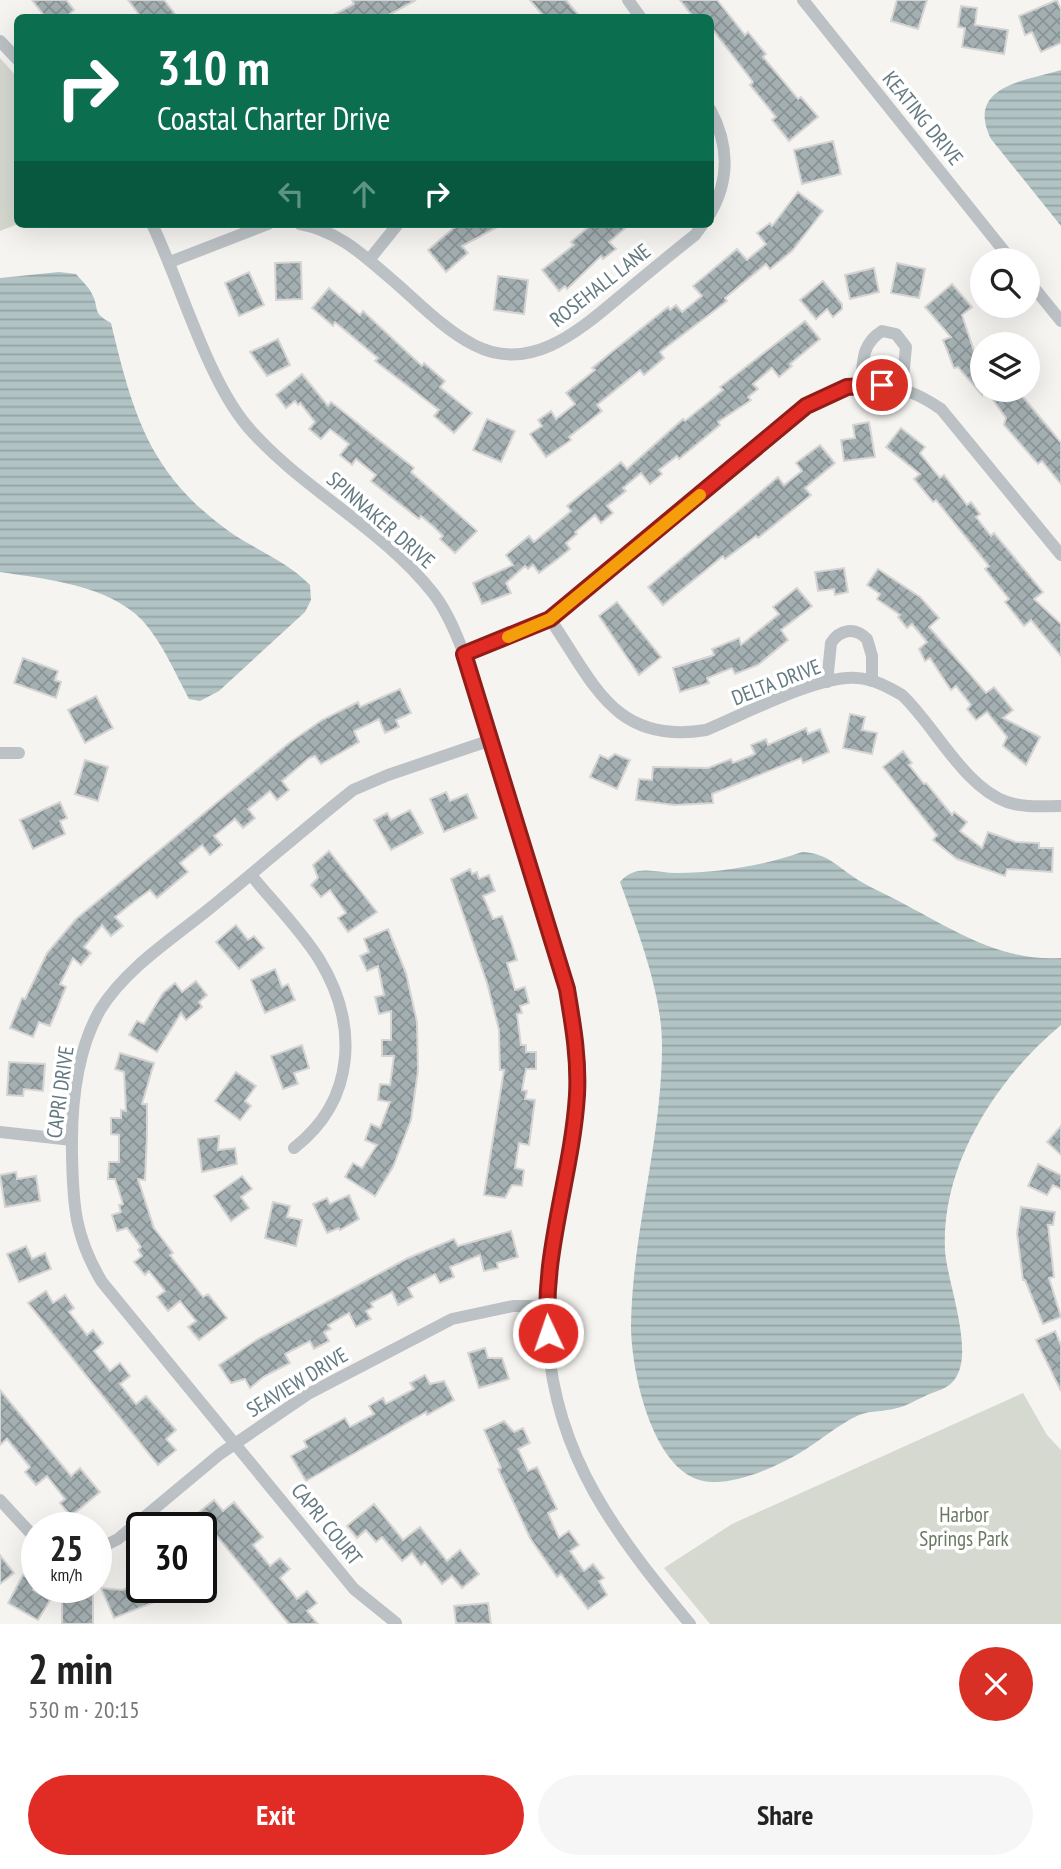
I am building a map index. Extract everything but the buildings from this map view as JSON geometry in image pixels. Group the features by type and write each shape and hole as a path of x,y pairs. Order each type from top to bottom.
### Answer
{"street":[{"name":"KEATING DRIVE","path":"803,0 1002,248"},
{"path":"0,41 14,56"},
{"path":"714,119 725,146 726,168 724,188 714,207"},
{"name":"SPINNAKER DRIVE","path":"154,228 211,363 246,425 275,454 410,566 435,595 452,623 464,654 567,989 576,1045 577,1098 546,1306 550,1360 558,1403 585,1478 609,1520 690,1624"},
{"path":"170,262 258,228"},
{"name":"ROSEHALL LANE","path":"312,228 337,236 457,334 494,353 515,354 539,351 584,326 700,228"},
{"path":"369,260 395,228"},
{"path":"1040,295 1061,321"},
{"path":"861,385 863,352 872,337 882,331 896,334 906,347 902,388"},
{"path":"464,654 550,619 806,406 826,395 861,385 902,388 931,402 957,425 1061,555"},
{"name":"DELTA DRIVE","path":"550,619 607,704 621,716 640,726 685,734 706,730 827,681 849,677 872,681 902,695 986,791 1006,802 1023,806 1061,806"},
{"path":"827,681 831,643 842,632 850,631 867,639 872,656 872,681"},
{"name":"CAPRI DRIVE","path":"236,1443 102,1282 79,1237 73,1210 72,1140 80,1060 101,1010 134,970 353,790 388,775 491,740"},
{"path":"0,753 19,753"},
{"path":"251,875 319,960 331,983 343,1022 345,1068 340,1091 329,1112 311,1135 294,1148"},
{"path":"0,1132 72,1140"},
{"name":"SEAVIEW DRIVE","path":"112,1542 236,1443 308,1394 443,1324 484,1311 546,1306"},
{"name":"CAPRI COURT","path":"236,1443 354,1588 396,1623"},
{"path":"0,1500 21,1523"}],"green space":[{"path":"0,58 14,74 14,226 0,231"},
{"name":"Harbor Springs Park","path":"1023,1393 1047,1435 1061,1450 1061,1624 710,1624 664,1568 732,1524"}],"shaded area":[{"path":"1061,70 1061,226 991,139 985,121 986,107 992,97 1003,89"},
{"path":"59,272 76,274 91,291 98,313 111,323 137,414 148,440 180,488 230,532 282,563 310,585 311,600 305,612 219,691 200,701 189,699 156,638 128,608 76,585 0,572 0,278"},
{"path":"802,852 825,858 864,883 980,943 1019,955 1061,958 1061,1025 1015,1070 995,1097 977,1125 952,1186 946,1218 945,1250 961,1335 960,1367 955,1379 946,1387 905,1406 859,1415 798,1454 768,1469 734,1480 712,1482 692,1477 674,1463 660,1444 649,1420 635,1369 631,1326 633,1291 657,1116 662,1046 653,984 620,882 638,871 708,872 756,865"}],"slow traffic":[{"path":"508,637 550,619 700,495"}],"route":[{"path":"548,1333 546,1285 577,1098 575,1035 567,989 464,654 550,619 806,406 847,387 882,385"}]}
